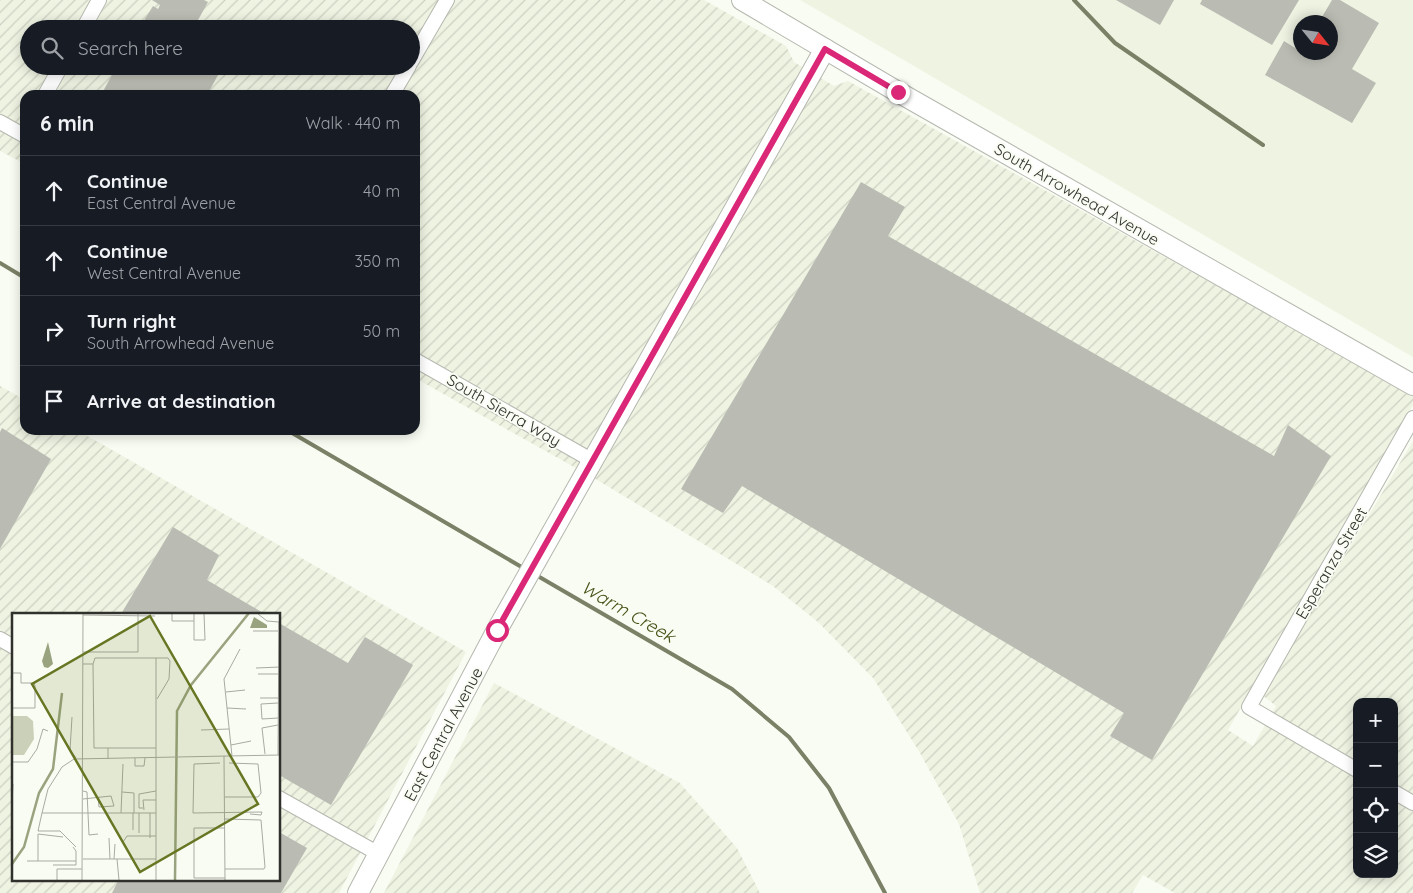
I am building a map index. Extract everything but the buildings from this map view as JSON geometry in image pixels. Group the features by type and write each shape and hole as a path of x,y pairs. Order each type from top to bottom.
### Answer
{"street":[{"path":"88,20 99,0"},
{"path":"420,46 447,0"},
{"name":"South Arrowhead Avenue","path":"742,0 906,97 1413,385"},
{"name":"East Central Avenue","path":"358,893 497,630 825,49"},
{"path":"48,90 57,75"},
{"path":"395,90 404,75"},
{"path":"0,122 20,131"},
{"name":"South Sierra Way","path":"420,363 593,461"},
{"name":"Esperanza Street","path":"1353,768 1248,708 1413,418"},
{"path":"0,639 12,646"},
{"path":"1398,794 1413,803"},
{"path":"280,799 379,854"}],"shaded area":[{"path":"0,0 704,0 786,46 794,62 834,86 848,81 1413,395 1413,405 1228,730 1253,746 1276,706 1262,695 1413,441 1413,893 1175,893 1143,875 1132,893 980,893 959,824 920,753 873,678 818,622 773,586 599,481 420,381 420,90 20,90 20,161 0,151"},
{"path":"800,0 1413,0 1413,357 866,38"},
{"path":"0,386 20,397 20,435 86,435 466,652 339,893 0,893"},
{"path":"494,683 680,783 737,848 760,893 384,893"}],"waterway":[{"path":"1074,0 1115,43 1263,145"},
{"name":"Warm Creek","path":"0,263 20,275"},
{"name":"Warm Creek","path":"296,435 525,569"},
{"name":"Warm Creek","path":"536,575 732,689 789,737 829,788 885,893"}],"route":[{"path":"497,630 825,49 898,92"}]}
